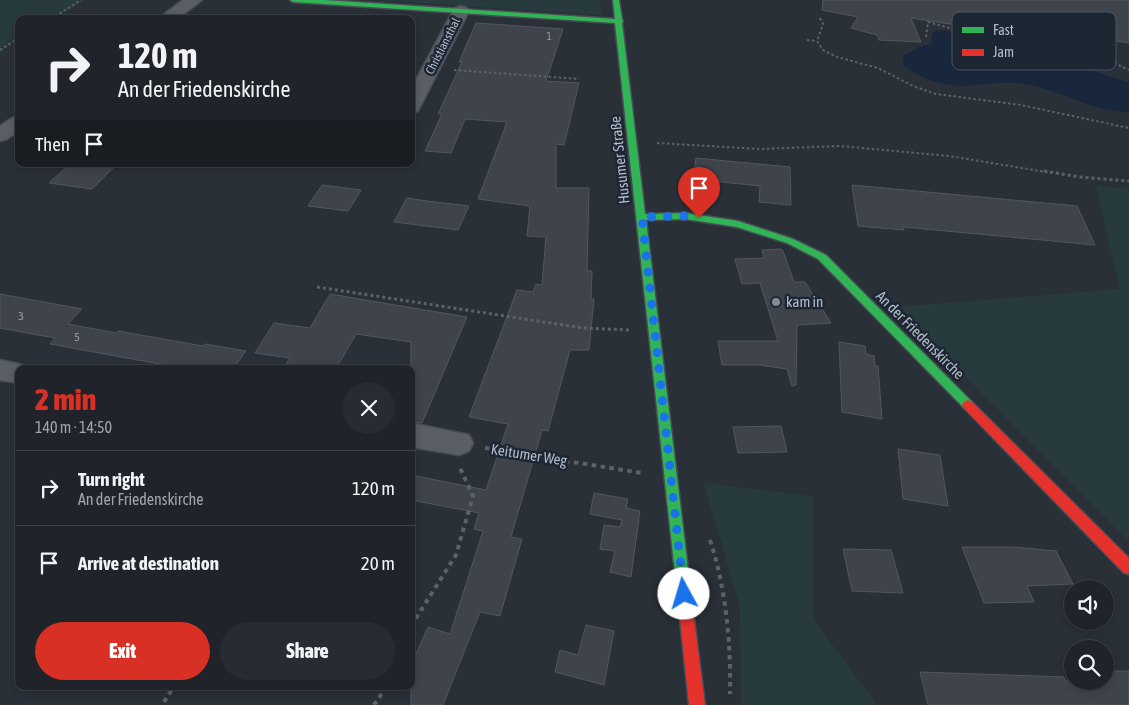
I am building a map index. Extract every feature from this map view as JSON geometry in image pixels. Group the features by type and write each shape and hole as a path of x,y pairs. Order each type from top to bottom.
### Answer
{"street":[{"path":"172,15 194,0"},
{"path":"293,0 620,21"},
{"name":"Husumer Straße","path":"616,0 620,21 697,705"},
{"name":"Christiansthal","path":"415,99 461,11"},
{"path":"0,135 15,125"},
{"name":"An der Friedenskirche","path":"642,217 684,216 713,220 763,232 801,245 822,257 1129,568"},
{"path":"415,436 459,444"}],"path":[{"path":"57,15 81,0"},
{"path":"817,41 823,24 820,18"},
{"path":"926,36 928,22 952,29"},
{"path":"807,40 817,41"},
{"path":"0,50 15,41"},
{"path":"817,41 823,50 837,57 878,68 913,86 936,94 1022,105 1129,128"},
{"path":"1116,64 1129,70"},
{"path":"431,68 579,79"},
{"path":"633,142 760,149 840,146 949,156 1079,177 1129,181"},
{"path":"318,287 583,328 632,330"},
{"path":"415,620 456,556 473,496 457,463 459,444"},
{"name":"Keitumer Weg","path":"459,444 647,473"},
{"path":"164,702 172,690"},
{"path":"374,705 384,690"}],"green space":[{"path":"0,0 85,0 61,15 15,15 15,43 0,52"},
{"path":"374,0 600,0 602,15"},
{"path":"1096,186 1129,189 1129,541 896,307 1120,289"},
{"path":"704,483 813,496 813,619 877,705 741,705 740,608"}],"water":[{"path":"943,30 952,33 952,70 1092,70 1129,83 1129,112 1103,109 1030,85 1004,83 961,86 939,83 923,77 904,66 903,56 917,48 932,43 931,35 935,31"}],"building":[{"path":"823,0 1129,0 1129,43 1116,41 1116,12 952,12 952,25 911,18 921,42 879,40 877,35 851,28 858,17 822,10"},
{"path":"476,23 563,29 546,81 579,83 564,145 556,144 556,188 589,188 587,271 592,271 591,299 594,299 589,350 570,350 548,431 542,430 511,537 522,539 500,616 480,612 443,705 411,705 411,690 415,690 415,656 428,627 450,634 483,531 474,529 479,513 415,501 415,476 486,490 508,424 469,417 517,290 533,292 536,284 542,285 546,237 527,236 530,206 478,199 507,122 465,119 451,153 425,151 442,114 438,114 462,62 459,62"},
{"path":"696,158 790,167 791,205 759,202 760,186 693,179"},
{"path":"67,167 114,167 92,189 49,183"},
{"path":"322,185 361,190 348,211 308,206"},
{"path":"852,185 1077,206 1095,245 903,227 904,230 858,226"},
{"path":"407,198 469,206 458,230 394,222"},
{"path":"781,249 794,282 805,282 831,323 797,325 796,385 792,386 787,369 759,365 722,365 718,341 778,341 760,283 742,284 735,259 764,258 762,250"},
{"path":"0,294 82,309 68,324 116,333 118,331 203,346 205,344 246,351 236,365 165,365 50,344 55,338 0,328"},
{"path":"330,294 467,317 422,423 415,422 415,365 411,365 411,342 356,334 338,365 286,365 290,358 255,353 274,323 310,328"},
{"path":"839,342 865,346 866,354 874,356 875,366 878,366 882,419 842,412"},
{"path":"781,426 787,452 738,453 733,427"},
{"path":"898,449 940,455 948,506 903,499"},
{"path":"594,493 628,499 626,508 640,511 631,577 610,572 615,551 600,549 604,525 620,527 622,520 590,514"},
{"path":"962,547 1013,547 1056,551 1071,580 1064,580 1064,584 1027,586 1034,602 984,603"},
{"path":"843,549 891,550 903,593 852,591"},
{"path":"586,625 614,631 604,685 555,672 560,650 578,655"},
{"path":"1114,671 1129,671 1129,705 928,705 920,672 1064,677 1064,690 1114,690"}],"traffic: fast":[{"path":"293,0 620,21"},
{"path":"616,0 687,619"},
{"path":"642,217 685,216 738,224 790,241 822,257 968,405"}],"traffic: jam":[{"path":"968,405 1129,568"},
{"path":"687,619 697,705"}],"place":[{"name":"kam in","path":"776,302"}],"route":[{"path":"684,594 642,217 684,216 699,218"}]}
